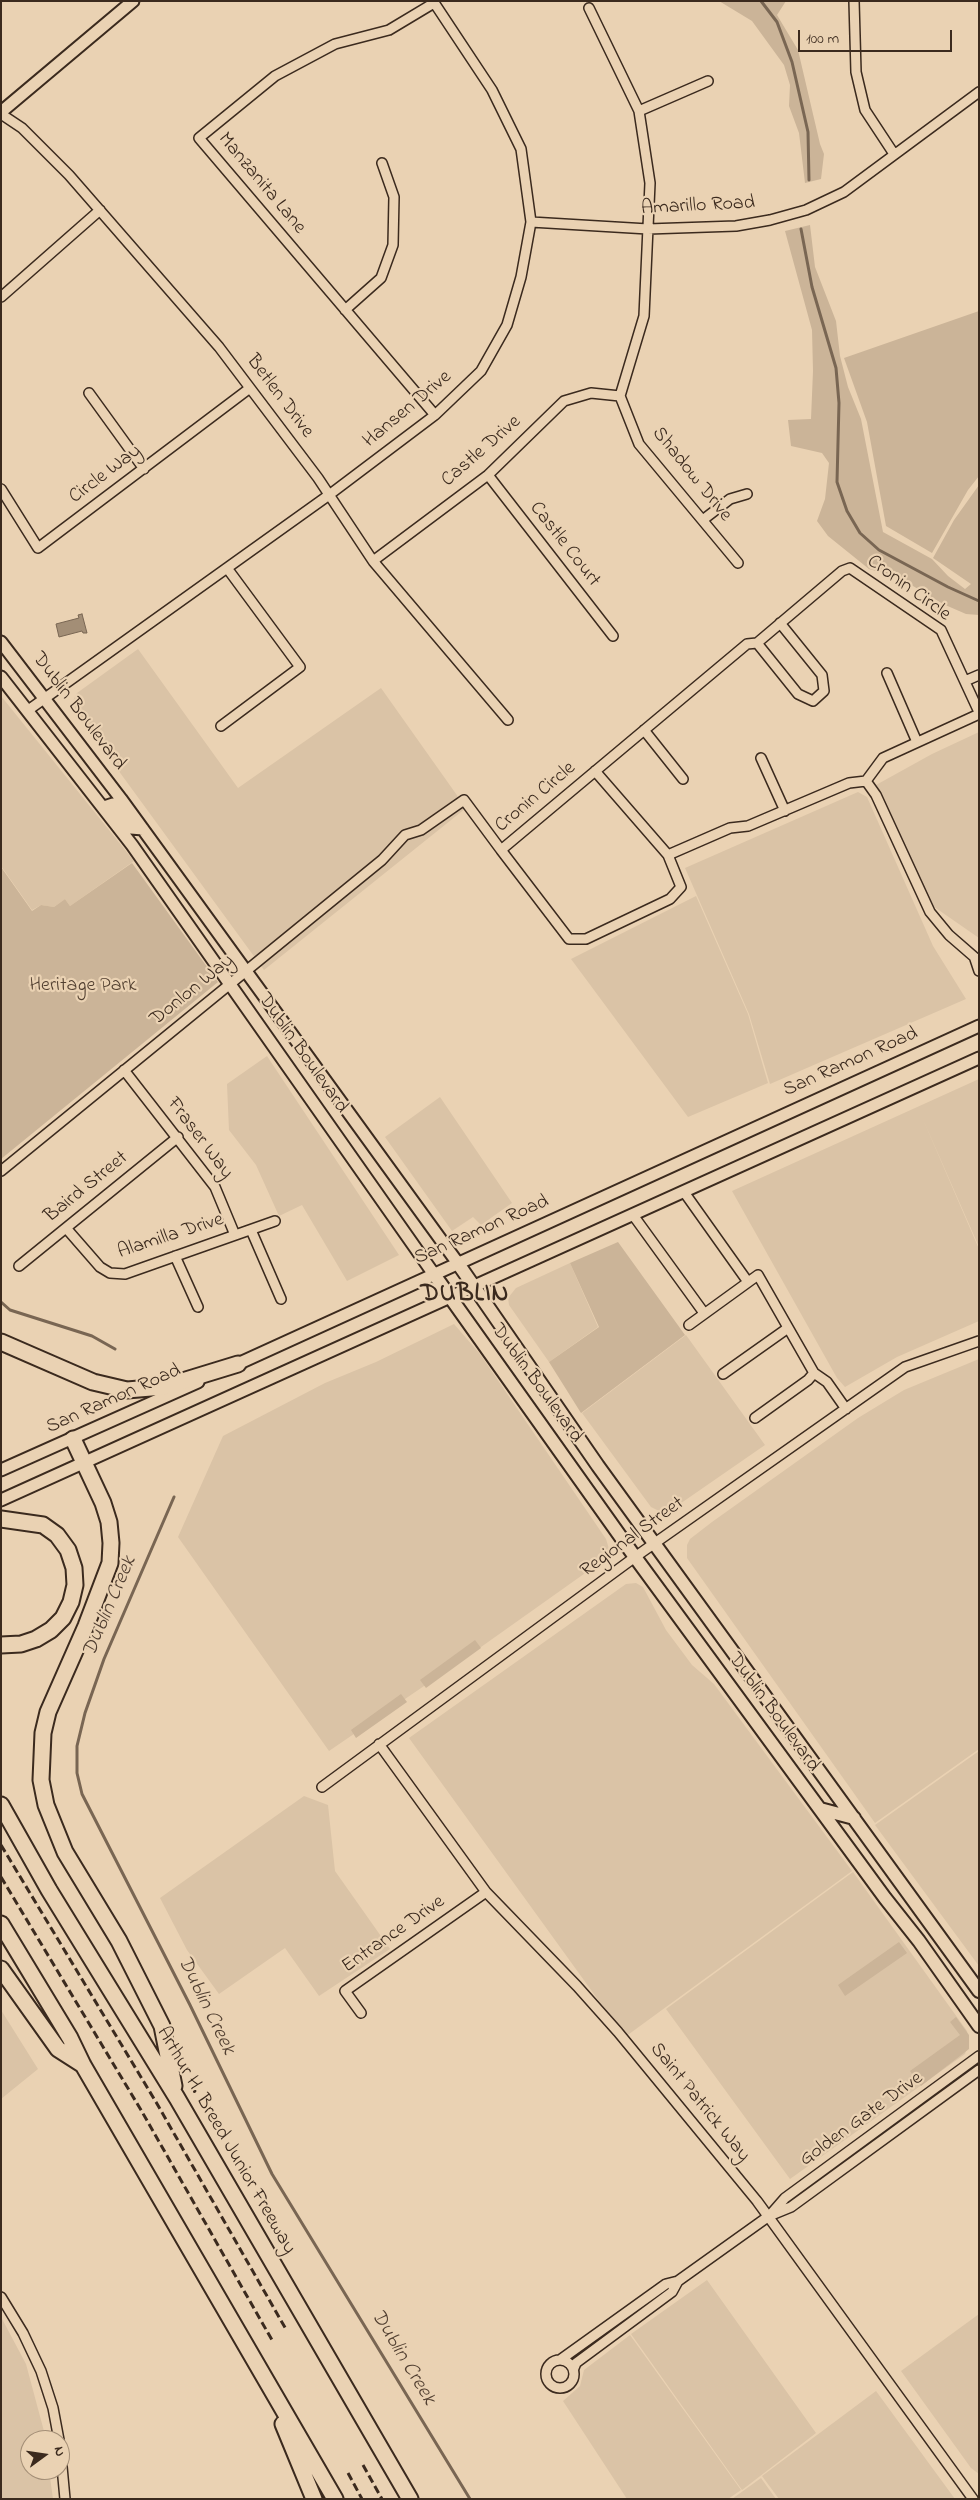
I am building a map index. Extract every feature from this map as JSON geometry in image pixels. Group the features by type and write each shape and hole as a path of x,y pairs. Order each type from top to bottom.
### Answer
{"highway":[{"path":"1,1342 93,1382 127,1390 163,1386 238,1364"},
{"path":"73,1439 109,1522 110,1563 86,1626 48,1712 42,1733 41,1780 46,1805 65,1852 119,1941 162,2026 177,2098"},
{"path":"1,1519 43,1525 57,1535 68,1550 74,1568 75,1585 71,1602 63,1618 51,1630 36,1639 21,1644 1,1645"},
{"name":"Arthur H. Breed Junior Freeway","path":"1,1805 49,1890 177,2098 410,2499"},
{"path":"1,1924 70,2038 83,2066 335,2499"},
{"path":"1,1969 58,2049 83,2066"},
{"path":"266,2378 314,2499"}],"main road":[{"path":"1,113 133,1"},
{"name":"Dublin Boulevard","path":"1,642 143,829 457,1262 655,1543 979,1991"},
{"name":"Dublin Boulevard","path":"1,677 104,807 635,1557 979,2026"},
{"name":"Dublin Boulevard","path":"104,807 112,804 131,828 143,829"},
{"name":"San Ramon Road","path":"1,1470 73,1439 457,1262 979,1026"},
{"path":"1,1500 979,1058"},
{"path":"820,1809 854,1818"},
{"name":"Dublin Boulevard","path":"840,1835 850,1829 871,1841"}],"street":[{"path":"854,1 856,72 865,110 894,154"},
{"name":"Hansen Drive","path":"27,711 329,495 435,415 481,371 507,325 521,276 531,222 521,149 492,90 433,2"},
{"name":"Manzanita Lane","path":"433,2 389,30 335,44 275,76 199,138 435,415"},
{"path":"589,8 639,110 650,183 644,316 620,396"},
{"path":"639,110 708,81"},
{"name":"Amarillo Road","path":"531,222 648,229 736,226 770,220 806,210 844,192 979,92"},
{"name":"Betlen Drive","path":"1,113 22,128 69,175 219,347 329,495 374,561 508,720"},
{"path":"345,310 381,278 393,245 394,197 382,163"},
{"path":"1,297 100,210"},
{"name":"Circle Way","path":"1,489 38,548 250,388"},
{"path":"89,393 144,469"},
{"name":"Castle Drive","path":"374,561 488,475 564,400 591,393 620,396"},
{"name":"Shadow Drive","path":"620,396 639,444 704,519 738,563"},
{"name":"Castle Court","path":"488,475 613,636"},
{"path":"704,519 730,499 748,494"},
{"path":"221,726 300,667 227,568"},
{"name":"Cronin Circle","path":"668,854 680,886 670,899 586,939 569,939 501,850 747,644 757,643 842,571 850,568 941,630 979,713 883,758 866,781"},
{"path":"757,643 798,694 812,700 824,691 822,676 780,623"},
{"path":"887,673 918,742"},
{"path":"965,681 979,676"},
{"path":"644,730 683,779"},
{"path":"761,758 784,810"},
{"path":"595,771 668,854 730,828 748,826 850,783 866,781 876,795 930,912 949,935 977,960 979,971"},
{"name":"Donlon Way","path":"1,1171 382,860 405,835 421,830 464,800 501,850"},
{"name":"Fraser Way","path":"124,1070 215,1187 235,1235"},
{"name":"Baird Street","path":"19,1266 178,1137"},
{"path":"684,1192 748,1282"},
{"path":"633,1215 704,1314"},
{"name":"Alamilla Drive","path":"66,1228 100,1267 110,1273 125,1274 275,1221"},
{"path":"251,1230 281,1299"},
{"path":"175,1256 198,1307"},
{"path":"688,1325 758,1275 814,1373 827,1382 846,1409"},
{"path":"723,1374 788,1328"},
{"name":"Regional Street","path":"322,1787 635,1557 905,1368 979,1341"},
{"path":"755,1418 808,1380 814,1373"},
{"name":"Saint Patrick Way","path":"379,1744 486,1892 612,2026 769,2216 972,2499"},
{"name":"Entrance Drive","path":"361,2013 345,1991 486,1892"},
{"name":"Golden Gate Drive","path":"769,2216 785,2198 979,2056"},
{"name":"Golden Gate Drive","path":"560,2360 666,2284 678,2280 769,2216 791,2207 979,2070"},
{"name":"Golden Gate Drive","path":"574,2368 576,2363 672,2292 678,2280"},
{"path":"1,2297 23,2333 41,2371 53,2408 57,2430"},
{"path":"560,2360 568,2362 574,2368 574,2380 569,2386 560,2389 552,2387 547,2380 546,2372 552,2363 560,2360"},
{"path":"63,2480 65,2499"}],"shaded area":[{"path":"82,614 87,633 82,631 59,637 56,624 79,618 78,615"},
{"path":"138,649 238,788 381,688 466,808 264,970 75,711 73,701 77,693"},
{"path":"1,696 134,861 70,906 65,899 54,907 41,905 32,910 1,866"},
{"path":"979,732 979,938 930,904 876,785 932,754"},
{"path":"858,792 867,797 933,946 966,999 770,1084 749,1014 685,868"},
{"path":"696,896 748,1014 768,1083 688,1117 571,959"},
{"path":"267,1056 399,1255 347,1281 302,1205 279,1216 256,1165 229,1130 227,1084"},
{"path":"979,1079 979,1247 922,1117 979,1249 979,1321 897,1357 845,1387 837,1378 732,1191"},
{"path":"440,1097 512,1203 481,1225 473,1217 452,1231 385,1137"},
{"path":"570,1263 598,1327 549,1362 509,1305 508,1298 516,1288"},
{"path":"454,1324 480,1354 606,1539 609,1549 608,1554 605,1559 481,1647 329,1751 178,1537 223,1436 325,1383 376,1362"},
{"path":"686,1335 765,1445 674,1508 668,1511 659,1511 651,1507 582,1413"},
{"path":"979,1359 979,1749 875,1823 687,1558 687,1545 690,1539 712,1522 858,1418 904,1390"},
{"path":"636,1583 643,1587 666,1630 692,1665 714,1684 852,1871 625,2037 409,1738 626,1584"},
{"path":"979,1751 979,1966 875,1825"},
{"path":"304,1796 328,1805 335,1871 390,1949 319,1996 285,1948 219,1994 187,1950 160,1898"},
{"path":"853,1872 967,2031 969,2042 965,2054 790,2179 666,2009"},
{"path":"1,2010 38,2069 1,2099"},
{"path":"707,2280 816,2433 742,2490 631,2334"},
{"path":"979,2314 979,2474 971,2468 901,2371"},
{"path":"1,2317 26,2364 43,2430 20,2430 20,2480 50,2480 53,2499 1,2499"},
{"path":"630,2335 741,2490 728,2499 627,2499 563,2401 580,2386 584,2370"},
{"path":"876,2391 955,2499 779,2499 762,2476"},
{"path":"761,2478 776,2499 732,2499"}],"green space":[{"path":"719,1 786,1 777,15 798,50 824,154 821,179 805,183 799,133 789,106 790,85 784,65 752,21"},
{"path":"810,225 815,267 836,321 840,356 848,387 861,419 883,532 932,559 948,576 965,589 971,584 933,558 954,520 979,485 979,615 966,614 943,604 898,577 869,569 828,536 817,521 825,499 829,463 822,453 791,446 788,420 811,419 813,371 812,330 785,231"},
{"path":"979,311 979,476 968,490 932,553 886,526 867,422 844,358"},
{"name":"Heritage Park","path":"132,863 218,982 1,1159 1,867 32,911 41,905 54,907 65,899 70,906"},
{"path":"618,1242 685,1335 581,1413 549,1362 599,1327 570,1263"},
{"path":"475,1640 481,1648 426,1688 420,1680"},
{"path":"401,1694 407,1702 356,1738 351,1730"},
{"path":"899,1942 907,1953 845,1996 838,1985"},
{"path":"956,2017 969,2035 969,2049 921,2086 910,2071 960,2035 950,2022"}],"waterway":[{"path":"761,1 777,22 792,62 808,132 809,180"},
{"path":"801,229 812,287 836,368 839,403 837,482 847,511 860,533 879,550 948,587 979,601"},
{"name":"Dublin Creek","path":"1,1302 10,1310 92,1336 115,1349"},
{"name":"Dublin Creek","path":"174,1497 104,1659 85,1713 77,1746 77,1773 82,1794 190,2005 272,2174 470,2499"}],"railway":[{"path":"1,1845 156,2102 287,2331"},
{"path":"1,1877 141,2110 272,2340"},
{"path":"363,2465 382,2499"},
{"path":"348,2473 362,2499"}],"district":[{"name":"DUBLIN","path":"465,1296"}]}
